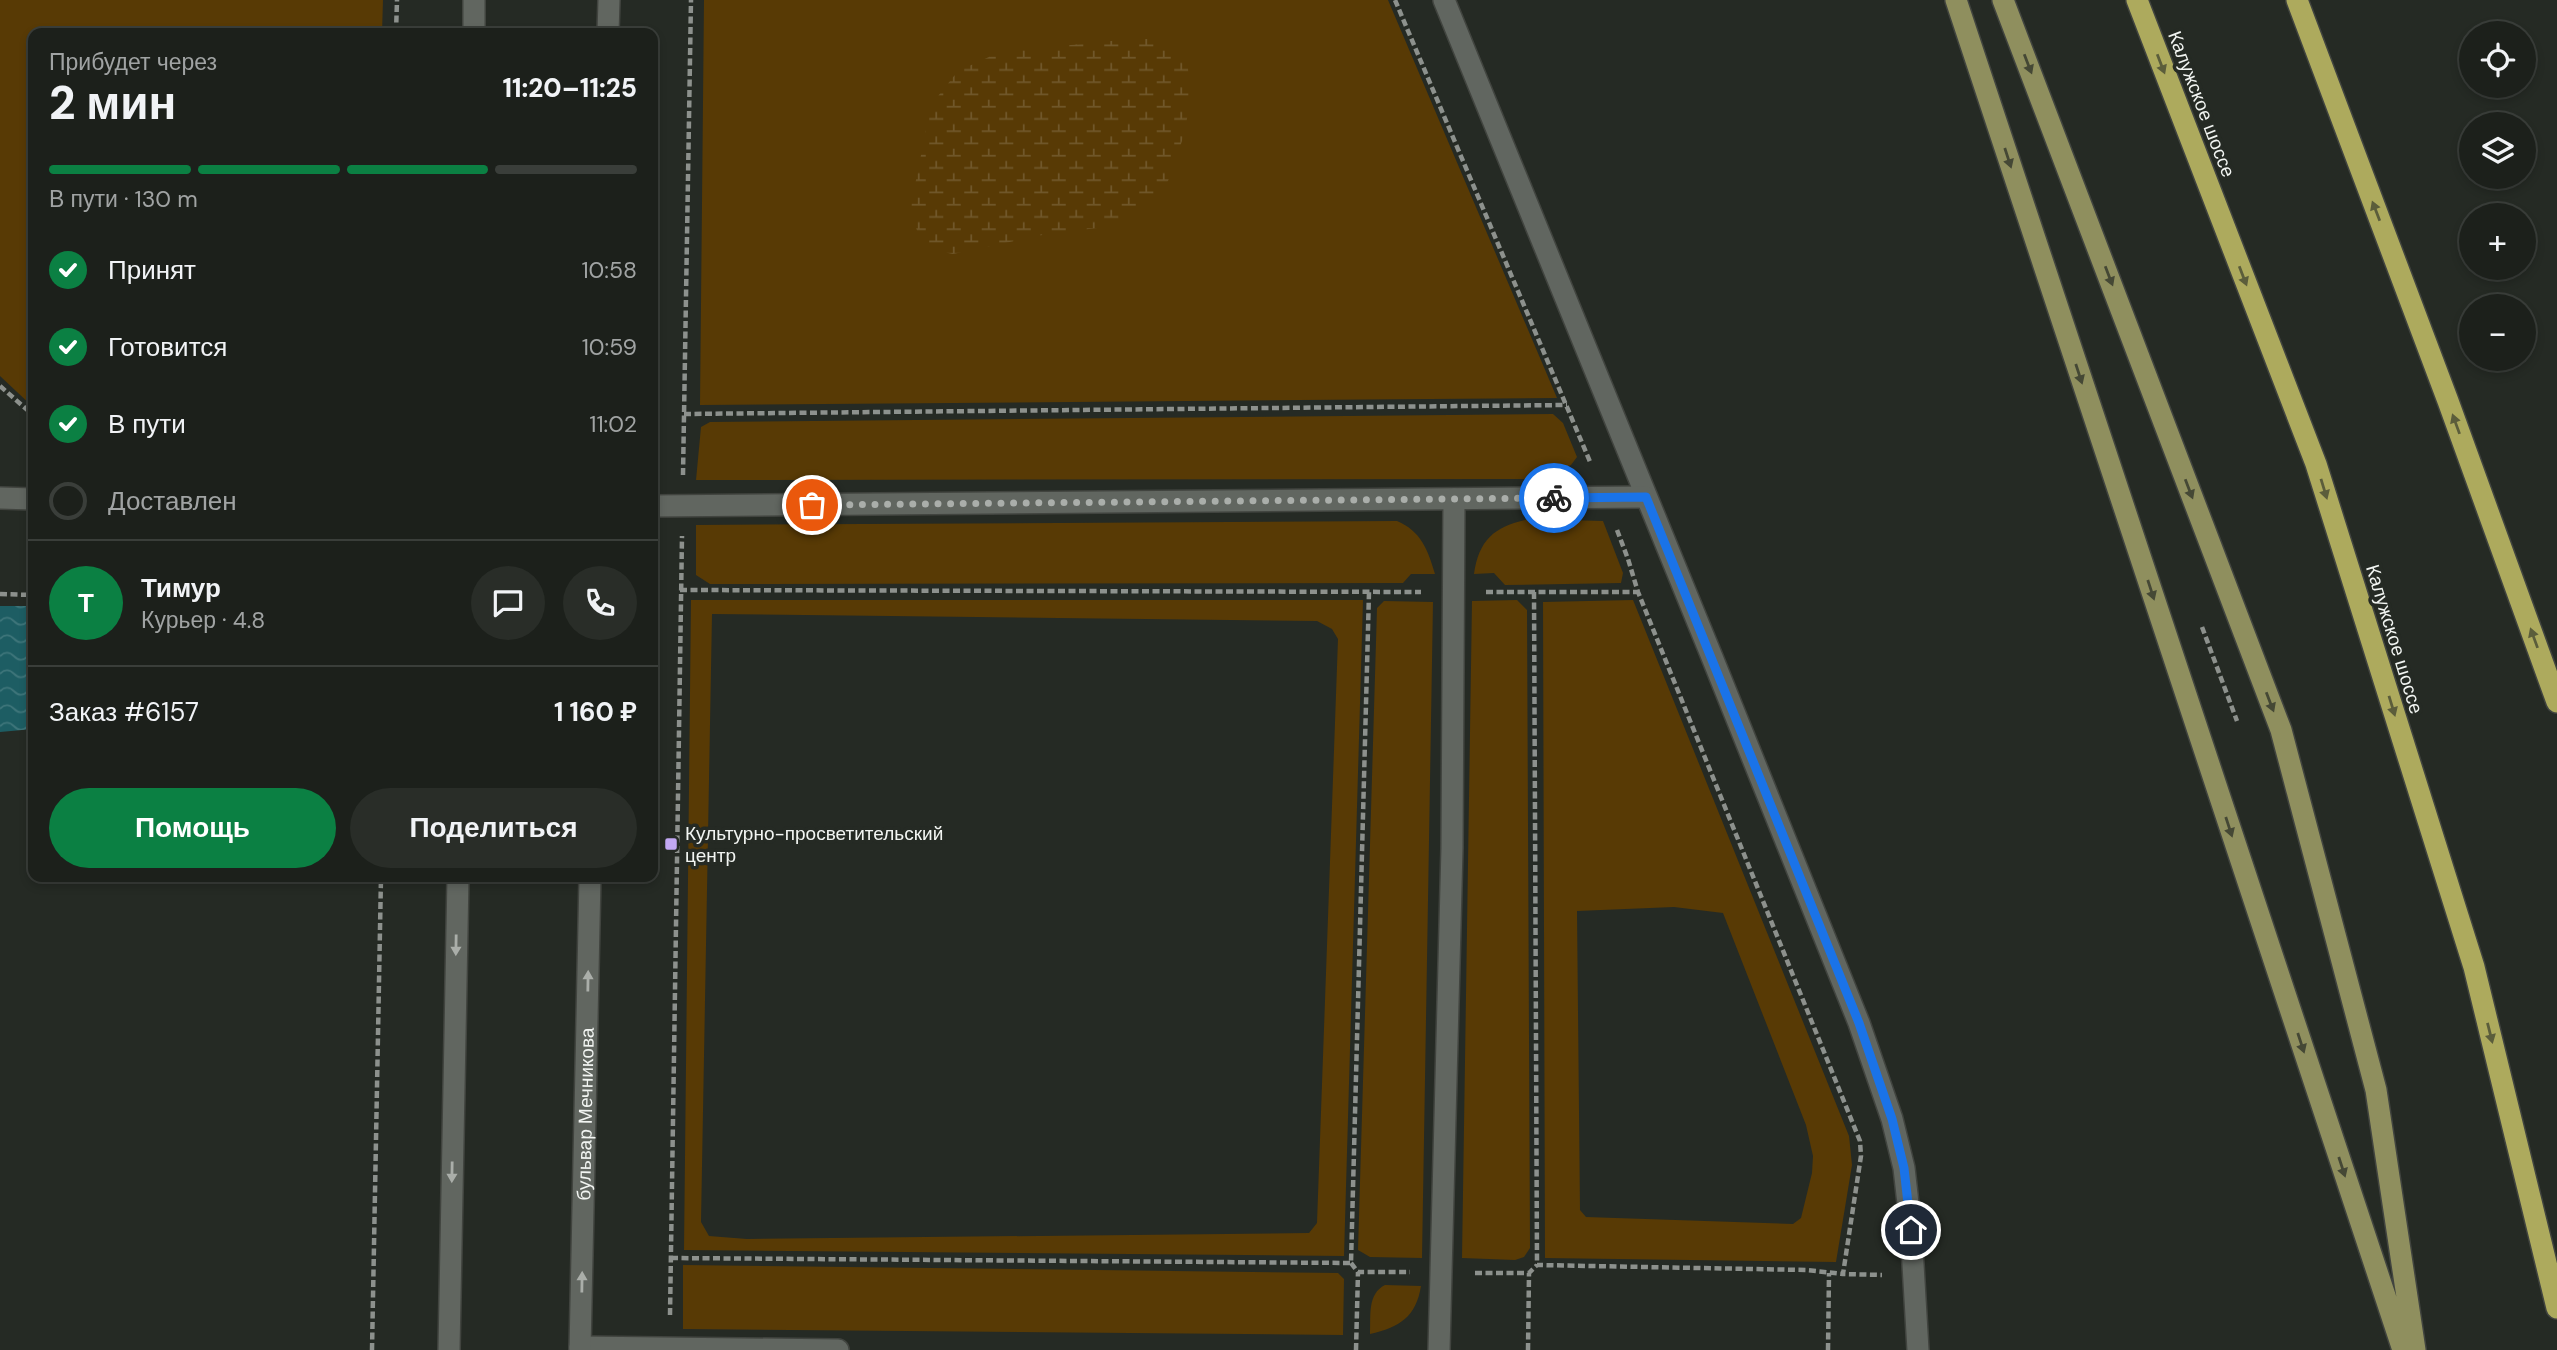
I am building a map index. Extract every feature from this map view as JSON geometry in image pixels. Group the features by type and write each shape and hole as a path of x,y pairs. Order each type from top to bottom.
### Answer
{"highway":[{"name":"Калужское шоссе","path":"2137,0 2316,464 2474,967 2557,1308"},
{"path":"2297,0 2448,401 2557,702"}],"main road":[{"path":"1956,0 2403,1350"},
{"path":"2003,0 2281,730 2376,1090 2415,1350"}],"street":[{"path":"474,0 474,28"},
{"path":"608,28 609,0"},
{"path":"1444,0 1867,1047 1892,1119 1904,1168 1918,1350"},
{"path":"658,506 1646,497"},
{"path":"0,498 28,499"},
{"path":"1439,1350 1452,848 1454,499"},
{"path":"449,1350 458,882"},
{"name":"бульвар Мечникова","path":"580,1349 590,882"},
{"path":"580,1349 838,1350"}],"path":[{"path":"396,28 397,0"},
{"path":"670,1348 691,0"},
{"path":"684,414 1567,405 1395,0"},
{"path":"0,386 28,411"},
{"path":"680,590 1638,593 1860,1141 1861,1156 1843,1274"},
{"path":"671,1258 1351,1263 1369,592"},
{"path":"1534,592 1537,1265 1805,1270 1913,1276"},
{"path":"0,594 28,595"},
{"path":"372,1350 380,882"},
{"path":"1356,1350 1358,1272"},
{"path":"1528,1350 1529,1273"},
{"path":"1828,1350 1829,1273"}],"green space":[{"path":"0,0 383,0 382,28 28,28 28,402 0,376"},
{"path":"704,0 1388,0 1557,398 700,405"},
{"path":"1131,39 1167,39 1188,66 1191,99 1183,138 1168,181 1147,205 1114,226 1047,234 953,254 923,248 910,210 931,105 958,71 1000,52"},
{"path":"1553,414 1563,423 1577,457 1571,465 1540,479 696,480 701,427 710,422"},
{"path":"1529,519 1603,521 1623,573 1621,583 1505,585 1494,573 1474,574 1480,552 1491,536 1498,530"},
{"path":"1397,521 1418,536 1435,574 1411,574 1403,583 710,584 696,575 696,525"},
{"path":"691,600 1363,600 1344,1256 684,1250","holes":["712,614 1317,621 1332,629 1338,639 1317,1223 1309,1233 747,1239 709,1236 701,1222"]},
{"path":"1517,600 1527,610 1530,1248 1524,1257 1515,1260 1462,1258 1472,601"},
{"path":"1633,600 1849,1136 1852,1165 1836,1262 1545,1258 1543,602","holes":["1674,907 1723,913 1806,1125 1813,1156 1812,1173 1801,1218 1793,1224 1586,1217 1580,1210 1577,911"]},
{"path":"1384,601 1433,602 1422,1258 1370,1257 1358,1250 1377,608"},
{"path":"683,1265 1338,1273 1344,1279 1343,1335 683,1329"},
{"path":"1385,1285 1421,1286 1419,1297 1405,1319 1390,1328 1370,1334 1373,1300 1379,1289"}],"water":[{"path":"0,606 28,606 28,729 0,732"}],"way so far":[{"path":"812,505 1554,498"}],"place":[{"name":"Культурно-просветительский центр","path":"671,844"}],"route":[{"path":"1554,498 1646,497 1859,1023 1892,1119 1904,1168 1911,1230"}]}
